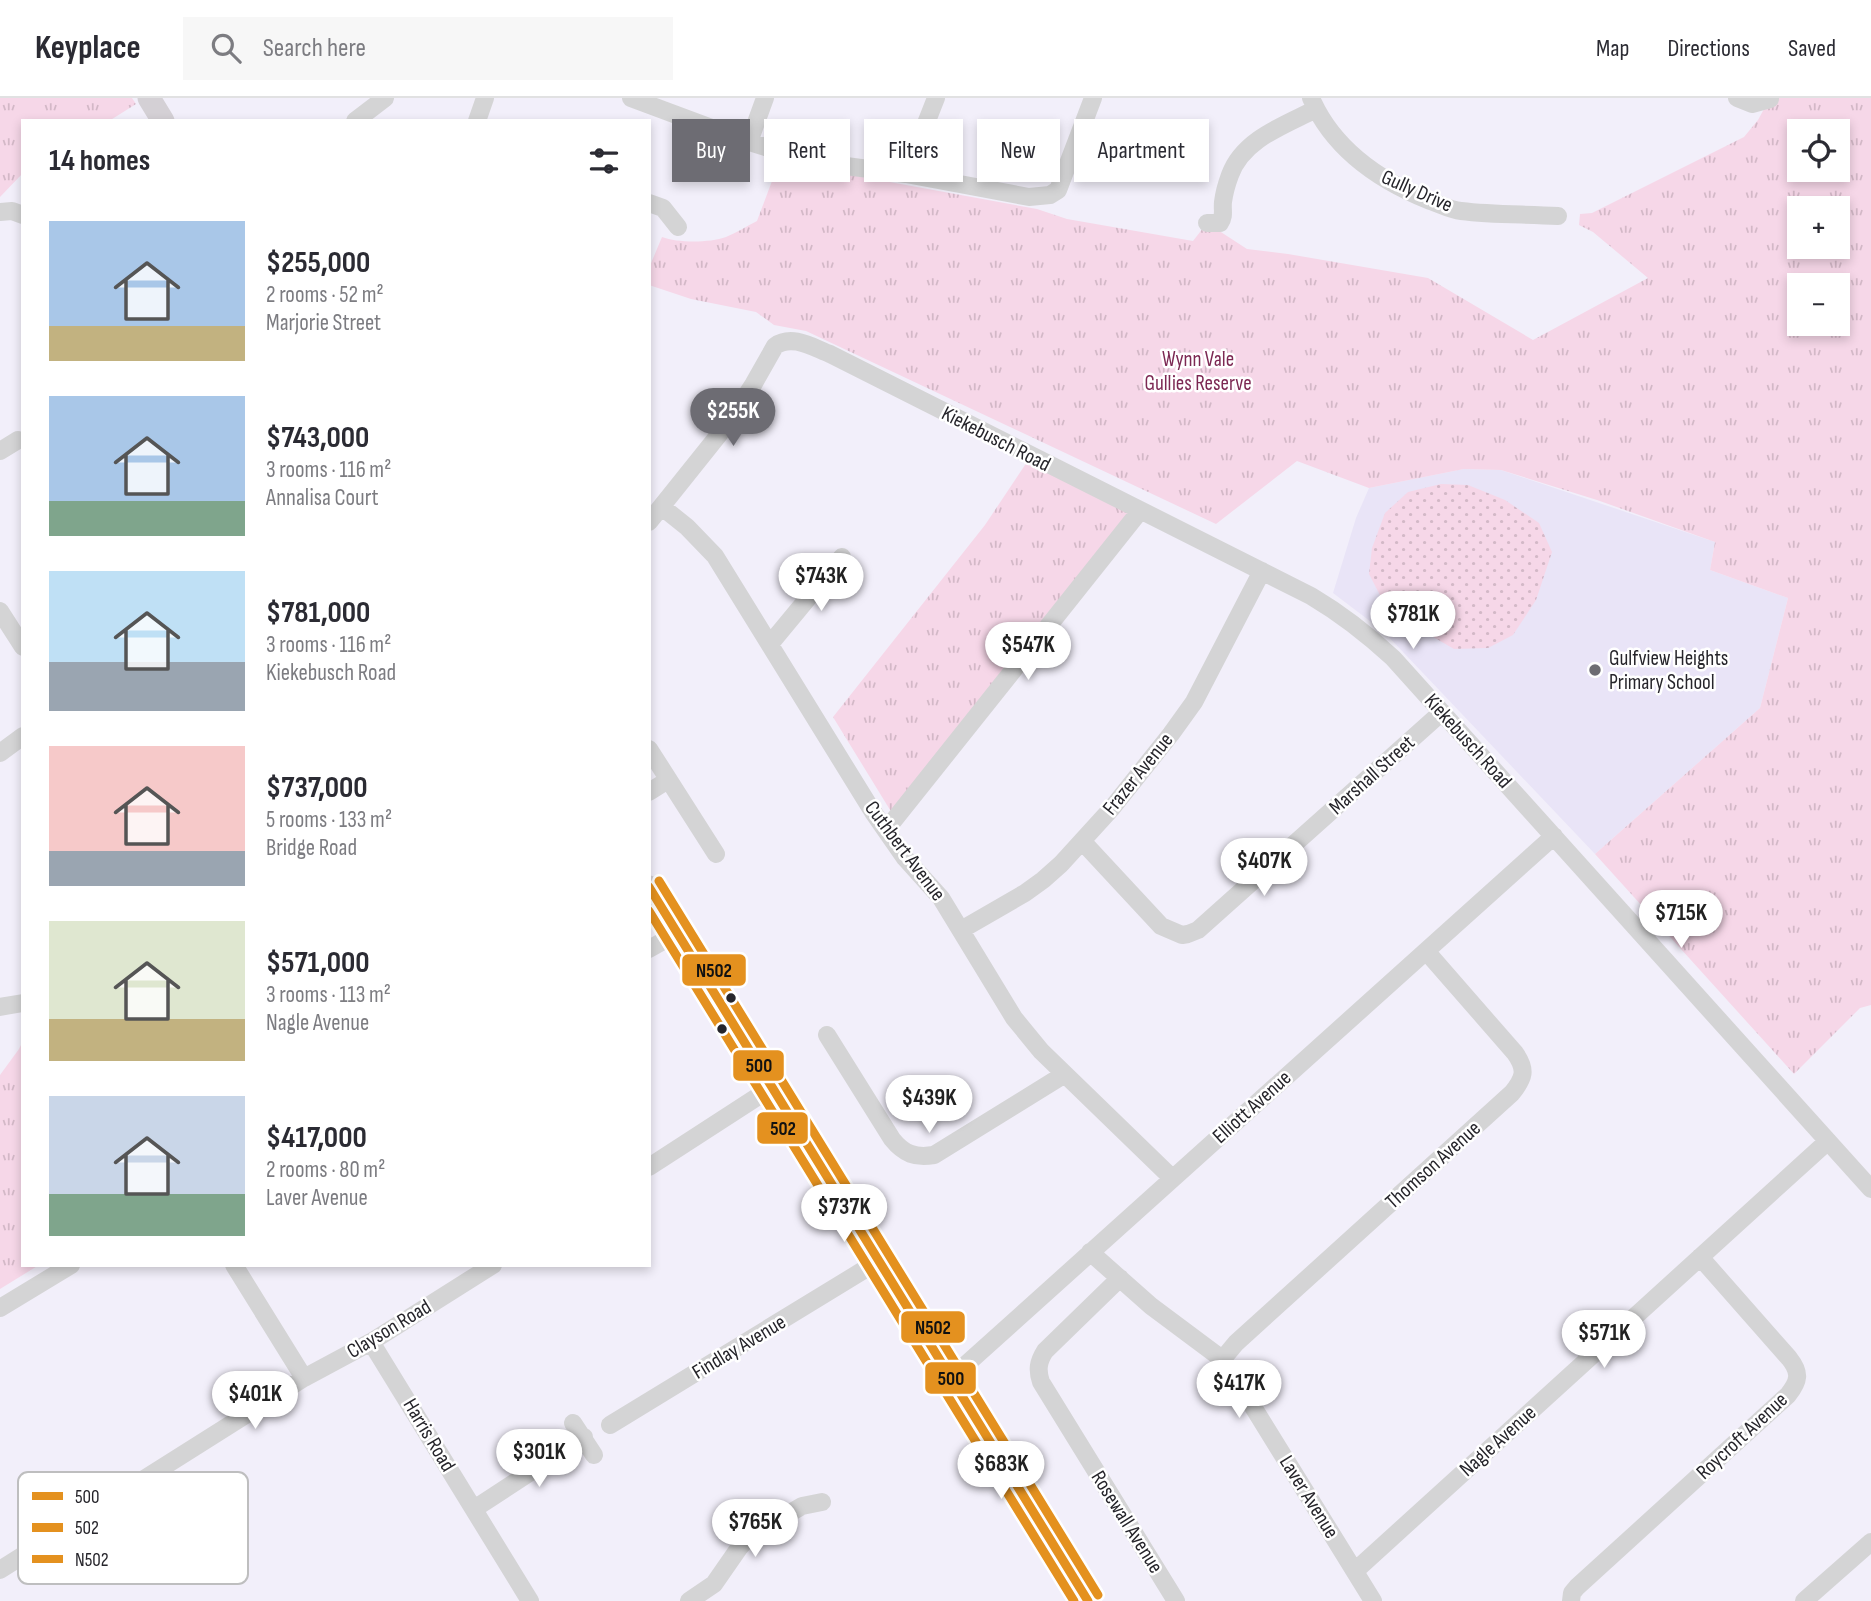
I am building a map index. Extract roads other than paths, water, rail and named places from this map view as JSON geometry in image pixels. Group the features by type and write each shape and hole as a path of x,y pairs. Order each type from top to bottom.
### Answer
{"main road":[{"path":"149,98 162,119"},
{"path":"167,98 180,119"},
{"path":"651,894 664,941"},
{"path":"651,918 664,941 767,1091 1077,1598"}],"street":[{"path":"358,119 385,98"},
{"path":"478,119 485,98"},
{"path":"631,98 687,119"},
{"path":"750,139 765,98"},
{"path":"928,119 936,98"},
{"path":"949,182 1029,197 1050,195 1058,190 1093,98"},
{"path":"1207,223 1220,223 1223,218 1223,202 1231,172 1245,151 1264,135 1314,104"},
{"name":"Gully Drive","path":"1314,104 1340,145 1374,172 1406,191 1457,211 1558,216"},
{"path":"750,142 831,164 864,168"},
{"path":"651,204 663,208 678,227"},
{"name":"Kiekebusch Road","path":"662,507 743,403 775,346 780,342 796,341 830,354 1262,571 1332,609 1367,634 1393,658 1871,1189"},
{"path":"0,452 18,440"},
{"path":"651,520 662,507"},
{"name":"Cuthbert Avenue","path":"662,507 687,527 715,556 886,830 905,858 941,898 1014,1018 1033,1042 1172,1178"},
{"path":"886,830 1140,511"},
{"path":"770,644 842,557"},
{"name":"Frazer Avenue","path":"961,930 1043,880 1112,808 1194,702 1262,571"},
{"path":"0,611 21,644"},
{"name":"Marshall Street","path":"1082,841 1161,926 1170,931 1188,934 1198,930 1442,712"},
{"path":"0,753 21,737"},
{"path":"651,752 716,854"},
{"path":"651,791 668,780"},
{"name":"Elliott Avenue","path":"948,1384 1090,1252 1554,836"},
{"name":"Thomson Avenue","path":"1222,1361 1236,1343 1521,1082 1521,1061 1426,951"},
{"path":"0,1007 21,1003"},
{"path":"827,1035 892,1139 899,1148 913,1156 934,1155 1065,1074"},
{"path":"651,1166 767,1091"},
{"name":"Nagle Avenue","path":"1355,1571 1828,1141"},
{"name":"Laver Avenue","path":"1090,1252 1151,1306 1222,1361 1234,1376 1373,1601"},
{"name":"Roycroft Avenue","path":"1571,1601 1572,1593 1577,1587 1796,1385 1796,1367 1700,1257"},
{"name":"Findlay Avenue","path":"610,1425 873,1264"},
{"path":"0,1308 68,1267"},
{"path":"235,1267 304,1378"},
{"name":"Clayson Road","path":"155,1472 304,1378 371,1342 490,1267"},
{"name":"Rosewall Avenue","path":"1120,1278 1045,1351 1038,1373 1176,1601"},
{"name":"Harris Road","path":"371,1342 530,1601"},
{"path":"474,1509 579,1430 594,1455"},
{"path":"689,1601 714,1584 749,1537 802,1506 822,1502"},
{"path":"1804,1601 1871,1542"},
{"name":"Clayson Road","path":"0,1570 18,1559"}],"place":[{"name":"Gulfview Heights Primary School","path":"1595,670"}],"park label":[{"name":"Wynn Vale Gullies Reserve","path":"1198,371"}]}
